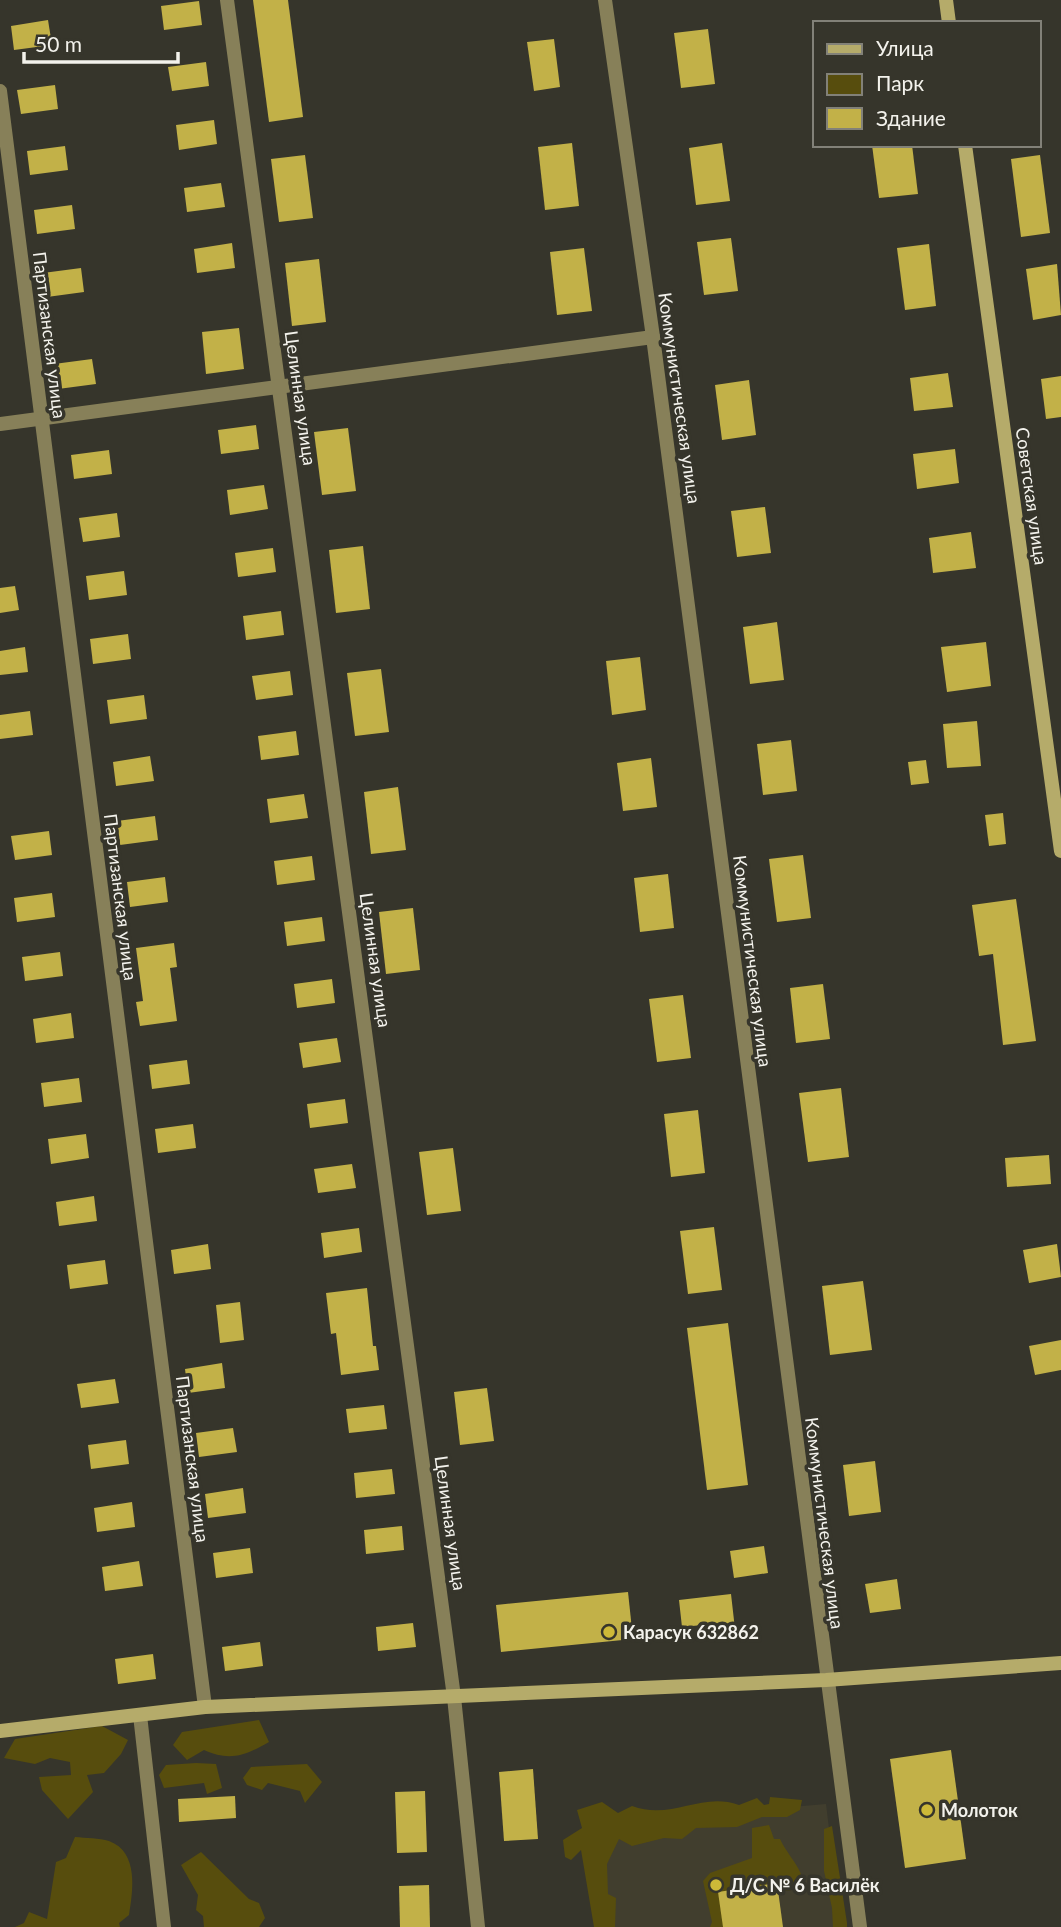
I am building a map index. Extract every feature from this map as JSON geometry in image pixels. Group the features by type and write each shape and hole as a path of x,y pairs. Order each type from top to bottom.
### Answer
{"street":[{"name":"Целинная улица","path":"227,0 281,387 454,1697 478,1927"},
{"name":"Коммунистическая улица","path":"605,0 653,337 860,1927"},
{"path":"946,0 949,21"},
{"name":"Партизанская улица","path":"0,91 205,1707"},
{"name":"Советская улица","path":"965,147 1061,851"},
{"path":"0,424 653,337"},
{"path":"0,1731 205,1707 826,1679 1061,1663"},
{"path":"140,1715 164,1927"}],"shaded area":[{"name":"Д/С № 6 Василёк","path":"826,1804 841,1927 601,1927 591,1842 665,1818"}],"green space":[{"path":"259,1720 269,1742 245,1753 222,1756 204,1750 187,1760 173,1745 182,1732"},
{"path":"102,1726 128,1740 121,1754 104,1773 87,1775 93,1792 68,1819 42,1790 39,1777 71,1775 70,1762 50,1758 35,1764 4,1758 15,1739"},
{"path":"216,1764 222,1788 207,1794 204,1783 164,1788 159,1775 166,1765"},
{"path":"307,1764 322,1782 305,1803 300,1791 268,1783 262,1790 247,1785 243,1778 251,1767"},
{"path":"770,1797 802,1800 800,1810 787,1817 762,1817 737,1827 696,1828 682,1839 664,1838 632,1846 619,1839 607,1864 608,1894 616,1898 615,1927 594,1927 581,1850 571,1860 565,1857 563,1840 582,1828 577,1810 602,1802 618,1813 632,1806 660,1810 712,1801 739,1805 757,1798 764,1805 769,1804"},
{"path":"769,1825 774,1839 780,1839 801,1874 790,1891 782,1891 771,1881 758,1889 729,1927 710,1927 712,1922 703,1881 710,1873 752,1858 752,1828"},
{"path":"832,1826 847,1927 833,1927 824,1871 824,1829"},
{"path":"75,1837 109,1841 119,1846 125,1854 132,1873 129,1915 119,1923 120,1927 15,1927 24,1923 29,1912 47,1919 56,1862 66,1858"},
{"path":"201,1852 249,1899 259,1903 265,1918 259,1927 204,1927 203,1916 196,1910 198,1895 181,1865"}],"building":[{"path":"253,0 288,0 303,117 269,122"},
{"path":"199,1 202,25 164,30 161,6"},
{"path":"48,20 52,45 14,50 11,26"},
{"path":"708,29 715,84 681,88 674,33"},
{"path":"554,39 560,87 534,91 527,42"},
{"path":"206,62 209,86 172,91 168,67"},
{"path":"55,85 58,109 21,114 17,90"},
{"path":"214,120 217,144 179,150 176,125"},
{"path":"572,143 579,206 545,210 538,147"},
{"path":"722,143 730,201 696,205 689,148"},
{"path":"65,146 68,170 30,175 27,151"},
{"path":"872,147 912,147 918,194 879,198"},
{"path":"305,155 313,218 279,222 271,159"},
{"path":"1040,155 1050,233 1021,237 1011,159"},
{"path":"221,183 225,207 187,212 184,188"},
{"path":"72,205 75,229 37,234 34,210"},
{"path":"731,238 738,291 704,295 697,242"},
{"path":"232,243 235,268 197,273 194,249"},
{"path":"929,244 936,306 905,310 897,248"},
{"path":"584,248 592,311 557,315 550,252"},
{"path":"319,259 326,322 292,326 285,263"},
{"path":"1057,264 1061,315 1033,320 1026,269"},
{"path":"81,268 84,292 47,297 43,273"},
{"path":"239,328 244,369 206,374 202,332"},
{"path":"92,359 96,384 58,389 54,364"},
{"path":"948,373 953,407 914,411 910,378"},
{"path":"1061,376 1061,417 1046,419 1041,379"},
{"path":"749,380 756,435 722,440 715,385"},
{"path":"256,425 259,449 221,454 218,430"},
{"path":"348,428 356,491 322,495 314,432"},
{"path":"955,449 959,483 917,489 913,454"},
{"path":"109,450 112,474 74,479 71,455"},
{"path":"264,485 268,509 230,515 227,490"},
{"path":"765,507 771,553 737,557 731,511"},
{"path":"117,513 120,537 83,542 79,518"},
{"path":"971,532 976,568 933,573 929,538"},
{"path":"363,546 370,609 336,613 329,550"},
{"path":"273,548 276,572 238,577 235,553"},
{"path":"124,571 127,595 89,600 86,576"},
{"path":"15,586 19,610 0,613 0,588"},
{"path":"281,611 284,635 246,640 243,616"},
{"path":"777,622 784,680 750,684 743,627"},
{"path":"128,634 131,659 93,664 90,639"},
{"path":"986,642 991,686 947,692 941,647"},
{"path":"25,647 28,672 0,675 0,651"},
{"path":"640,657 646,710 612,715 606,661"},
{"path":"381,669 389,732 355,736 347,673"},
{"path":"290,671 293,695 256,700 252,676"},
{"path":"144,695 147,719 110,724 107,700"},
{"path":"30,711 33,735 0,739 0,715"},
{"path":"977,721 981,766 947,768 943,724"},
{"path":"296,731 299,755 261,760 258,736"},
{"path":"791,740 797,791 763,795 757,744"},
{"path":"150,756 154,781 116,786 113,762"},
{"path":"651,758 657,807 623,811 617,763"},
{"path":"926,760 929,783 911,785 908,762"},
{"path":"398,787 406,850 371,854 364,792"},
{"path":"304,794 308,818 270,823 267,799"},
{"path":"1003,813 1006,844 989,846 985,815"},
{"path":"155,816 158,840 120,845 117,821"},
{"path":"49,831 52,855 15,860 11,836"},
{"path":"803,855 811,918 777,922 769,859"},
{"path":"312,856 315,880 277,885 274,861"},
{"path":"668,874 674,928 640,932 634,878"},
{"path":"165,877 168,902 130,907 127,882"},
{"path":"52,893 55,917 17,922 14,898"},
{"path":"1016,899 1036,1041 1003,1045 993,954 979,956 972,905"},
{"path":"413,908 420,970 386,974 379,912"},
{"path":"322,917 325,941 287,946 284,922"},
{"path":"174,943 177,967 170,968 177,1021 140,1026 136,1002 143,1001 136,948"},
{"path":"60,952 63,976 25,981 22,957"},
{"path":"332,979 335,1003 297,1008 294,984"},
{"path":"823,984 830,1039 796,1043 790,988"},
{"path":"683,995 691,1058 657,1062 649,999"},
{"path":"71,1013 74,1038 36,1043 33,1019"},
{"path":"337,1038 341,1062 303,1068 299,1043"},
{"path":"187,1060 190,1084 152,1089 149,1065"},
{"path":"79,1078 82,1102 44,1107 41,1083"},
{"path":"841,1088 849,1157 808,1162 799,1093"},
{"path":"345,1099 348,1123 310,1128 307,1104"},
{"path":"698,1110 705,1173 671,1177 664,1114"},
{"path":"193,1124 196,1148 158,1153 155,1129"},
{"path":"86,1134 89,1158 51,1164 48,1139"},
{"path":"453,1148 461,1211 427,1215 419,1152"},
{"path":"1049,1155 1051,1184 1007,1187 1005,1158"},
{"path":"352,1164 356,1188 318,1193 314,1169"},
{"path":"94,1196 97,1221 59,1226 56,1202"},
{"path":"714,1227 722,1290 688,1294 680,1231"},
{"path":"359,1228 362,1252 324,1258 321,1233"},
{"path":"208,1244 211,1269 174,1274 171,1250"},
{"path":"1057,1244 1061,1277 1029,1283 1023,1250"},
{"path":"105,1260 108,1284 70,1289 67,1265"},
{"path":"863,1281 872,1350 830,1355 822,1286"},
{"path":"367,1288 373,1346 376,1346 379,1370 341,1375 336,1333 331,1334 326,1293"},
{"path":"240,1302 244,1340 220,1343 216,1305"},
{"path":"728,1323 748,1485 707,1490 687,1328"},
{"path":"1061,1340 1061,1370 1035,1375 1029,1346"},
{"path":"222,1363 225,1388 188,1393 185,1369"},
{"path":"115,1379 119,1403 81,1408 77,1384"},
{"path":"487,1388 494,1441 460,1445 454,1392"},
{"path":"384,1405 387,1429 349,1433 346,1409"},
{"path":"233,1428 237,1452 199,1457 196,1433"},
{"path":"126,1440 129,1464 91,1469 88,1445"},
{"path":"875,1461 881,1512 849,1516 843,1465"},
{"path":"392,1469 395,1494 356,1498 354,1473"},
{"path":"243,1488 246,1513 208,1518 205,1494"},
{"path":"132,1502 135,1527 97,1532 94,1508"},
{"path":"402,1526 404,1550 366,1554 364,1530"},
{"path":"764,1546 768,1573 734,1578 730,1551"},
{"path":"250,1548 253,1573 216,1578 213,1553"},
{"path":"139,1561 143,1586 105,1591 102,1567"},
{"path":"897,1579 901,1609 870,1613 865,1584"},
{"path":"628,1592 633,1639 501,1652 496,1605"},
{"path":"731,1594 735,1629 714,1631 713,1624 682,1627 679,1600"},
{"path":"413,1623 416,1647 378,1651 376,1627"},
{"path":"260,1642 263,1666 225,1671 222,1647"},
{"path":"153,1654 156,1679 118,1684 115,1659"},
{"path":"951,1750 966,1859 905,1868 890,1759"},
{"path":"533,1769 538,1839 504,1841 499,1772"},
{"path":"425,1791 427,1852 397,1853 395,1792"},
{"path":"235,1796 236,1818 179,1822 178,1799"},
{"path":"777,1883 783,1927 723,1927 718,1892"},
{"path":"429,1885 430,1927 400,1927 399,1886"}],"place":[{"name":"Карасук 632862","path":"609,1632"},
{"name":"Молоток","path":"927,1810"},
{"name":"Д/С № 6 Василёк","path":"716,1885"}]}
